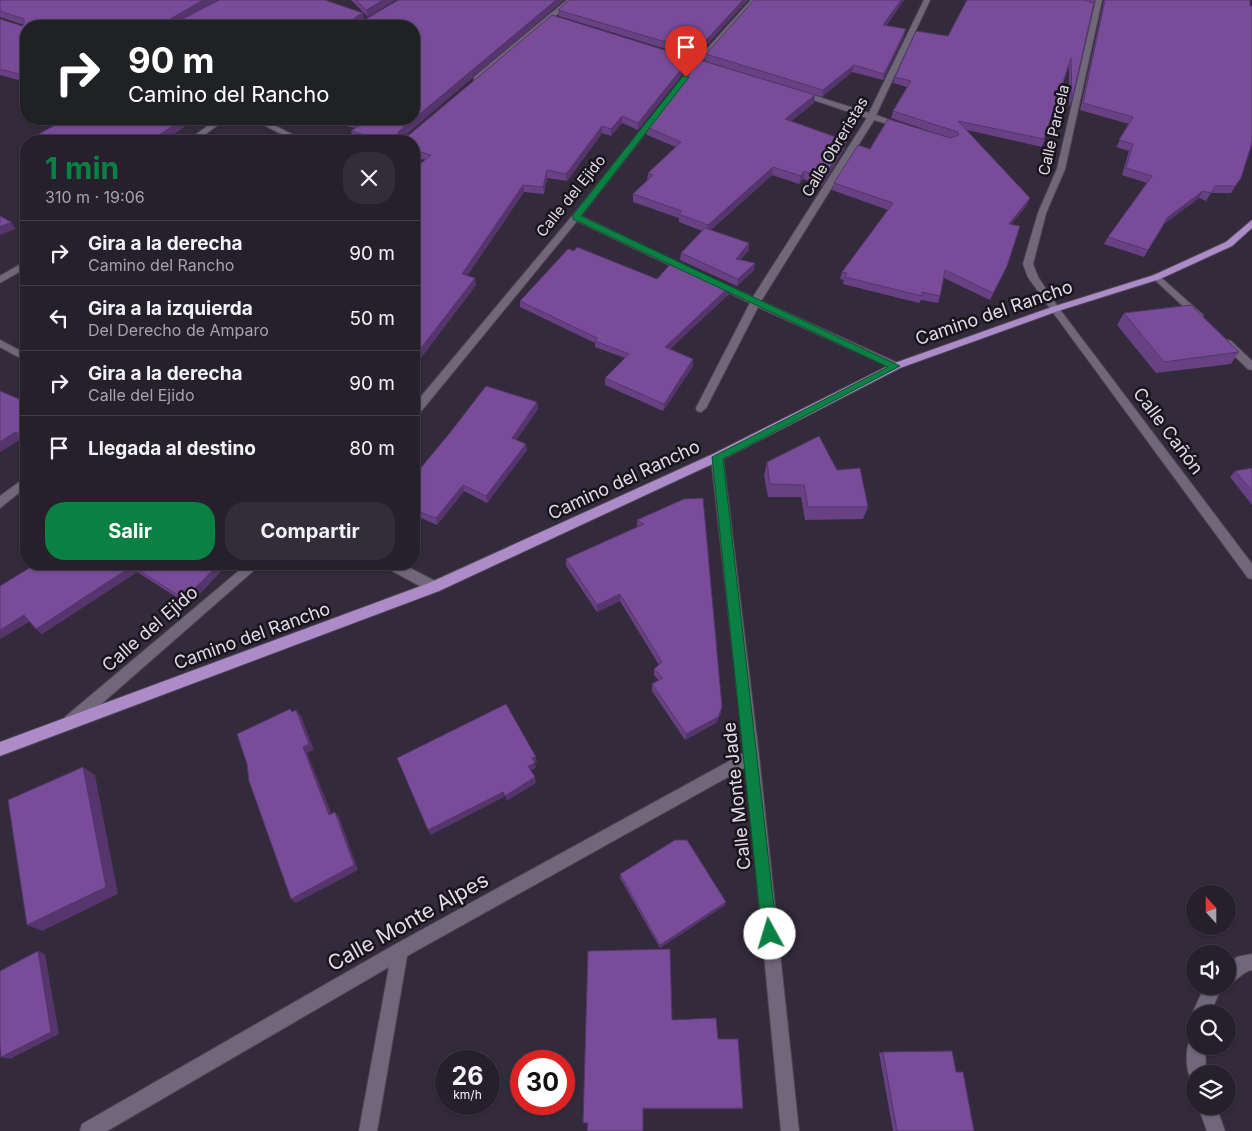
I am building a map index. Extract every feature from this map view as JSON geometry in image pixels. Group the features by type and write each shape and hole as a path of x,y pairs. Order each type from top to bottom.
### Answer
{"main road":[{"name":"Camino del Rancho","path":"0,749 434,587 717,457 896,366 1055,309 1157,277 1229,244 1252,223"}],"street":[{"path":"472,83 571,0"},
{"name":"Calle del Ejido","path":"420,405 754,0"},
{"name":"Calle Obreristas","path":"701,408 755,302 872,116 927,0"},
{"path":"1088,6 1098,4"},
{"name":"Calle Parcela","path":"1055,309 1033,277 1028,264 1042,214 1061,169 1098,4"},
{"path":"549,17 558,19"},
{"path":"689,59 703,63"},
{"path":"789,90 907,128"},
{"path":"199,135 214,125"},
{"path":"268,125 289,135"},
{"path":"576,217 697,275 896,366"},
{"path":"0,280 20,268"},
{"path":"1157,277 1207,324"},
{"name":"Calle Cañón","path":"1055,309 1252,574"},
{"path":"1221,338 1252,367"},
{"path":"0,343 20,355"},
{"name":"Calle Monte Jade","path":"717,457 752,756 790,1131"},
{"path":"0,502 20,486"},
{"name":"Calle del Ejido","path":"70,722 247,570"},
{"path":"402,570 434,587"},
{"name":"Calle Monte Alpes","path":"89,1131 400,951 752,756"},
{"path":"368,1131 400,951"},
{"path":"1236,969 1243,963 1252,962"},
{"path":"1210,1115 1216,1131"}],"building":[{"path":"0,0 203,0 170,20 24,20 0,11"},
{"path":"219,0 325,0 363,13 354,18 355,20 181,20"},
{"path":"356,0 383,0 366,10"},
{"path":"398,0 556,0 420,114 420,20 365,20"},
{"path":"569,0 743,0 696,51 558,10"},
{"path":"754,0 901,0 883,25 906,29 884,74 854,65 823,90 706,54"},
{"path":"967,0 1083,0 1094,3 1072,100 1071,58 1044,139 958,121 1030,198 1009,224 1020,226 1007,266 993,293 945,270 940,296 922,292 922,296 845,277 847,273 842,272 893,203 834,183 858,145 870,149 888,119 950,138 959,135 958,132 893,111 911,81 895,77 916,31 948,36"},
{"path":"1105,0 1250,0 1250,6 1252,6 1252,143 1241,178 1235,186 1215,186 1211,193 1203,191 1168,217 1148,250 1108,237 1152,176 1126,168 1133,144 1119,140 1133,117 1083,103"},
{"path":"552,15 690,58 638,123 622,116 611,129 602,126 566,174 547,170 543,187 523,185 462,274 475,278 420,349 420,164 431,155 420,152 420,135 409,135"},
{"path":"0,19 20,25 20,74 0,69"},
{"path":"700,60 815,95 785,119 847,141 823,178 804,171 801,176 773,167 708,225 679,214 682,211 633,194 653,175 648,173 681,142 647,127"},
{"path":"55,125 174,125 159,135 37,135"},
{"path":"360,125 407,125 398,132 398,135 365,135 351,131"},
{"path":"0,216 11,222 0,227"},
{"path":"705,228 749,243 736,259 755,263 738,279 681,253"},
{"path":"577,247 657,279 673,261 729,287 665,347 693,359 664,404 605,378 629,354 595,341 597,338 520,301 568,249 574,251"},
{"path":"1191,305 1239,352 1164,362 1124,313"},
{"path":"486,386 537,402 512,438 526,444 486,496 463,485 436,518 420,512 420,469"},
{"path":"0,391 20,399 20,434 15,432 0,442"},
{"path":"819,436 837,470 860,468 868,507 808,507 804,485 770,484 767,462"},
{"path":"1252,468 1252,491 1235,471"},
{"path":"703,498 722,707 718,717 686,734 652,684 663,678 654,669 662,662 620,594 597,605 566,559 644,524 637,520 684,499"},
{"path":"26,570 126,570 36,629 24,615 0,630 0,586"},
{"path":"138,570 213,570 184,599"},
{"path":"506,704 536,757 532,758 535,763 528,766 535,777 505,796 503,792 428,830 397,758"},
{"path":"290,709 292,712 296,710 309,744 303,747 329,815 335,812 354,865 291,899 249,781 247,764 237,734"},
{"path":"83,767 106,887 27,925 8,800"},
{"path":"675,840 687,840 726,902 660,945 620,874"},
{"path":"670,949 672,1020 716,1018 718,1039 738,1039 743,1108 643,1108 643,1131 587,1131 588,1123 583,1123 588,951"},
{"path":"38,951 51,1032 1,1057 0,971"},
{"path":"952,1051 956,1072 963,1072 974,1131 897,1131 883,1052"}],"route":[{"path":"686,77 576,217 896,366 717,457 752,756 770,934"}]}
